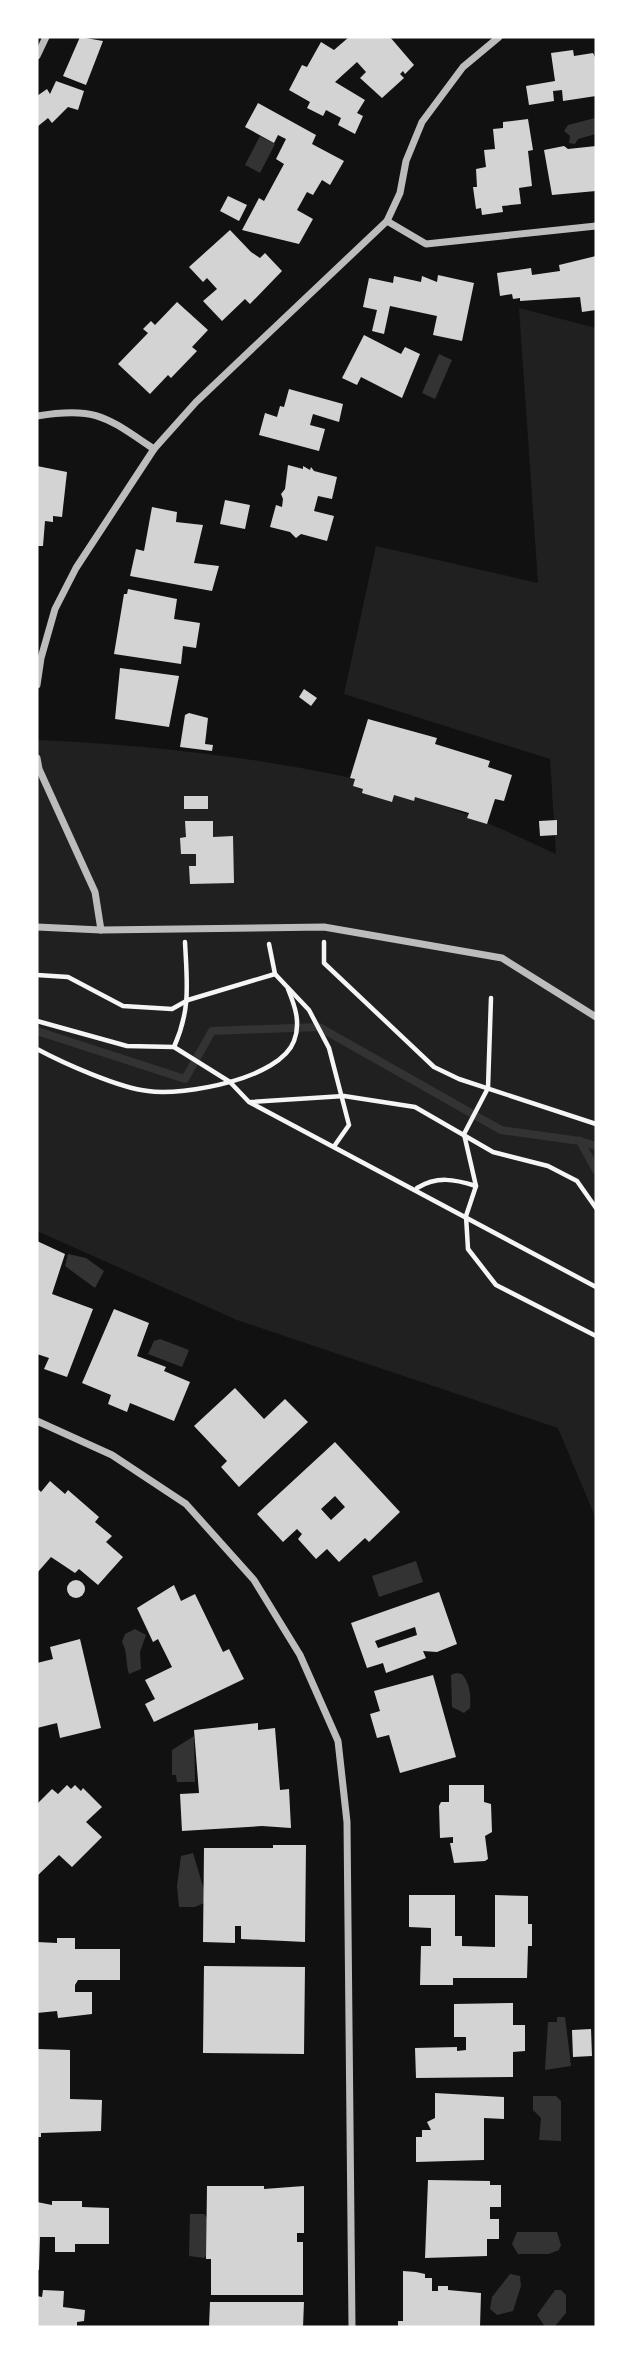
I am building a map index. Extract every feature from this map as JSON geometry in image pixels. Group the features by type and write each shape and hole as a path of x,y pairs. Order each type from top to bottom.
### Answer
{"street":[{"path":"37,56 46,37"},
{"path":"37,685 41,658 55,609 76,568 154,449 197,402 387,220 400,193 406,161 422,122 463,67 499,37"},
{"path":"387,220 426,244 596,226"},
{"path":"37,416 73,410 106,416 154,449"},
{"path":"37,758 39,769 95,892 101,930"},
{"path":"37,927 101,930 324,928 502,958 596,1017"},
{"path":"37,1421 112,1455 186,1504 254,1580 300,1655 338,1741 347,1822 352,2327"}],"path":[{"path":"324,928 324,963 434,1067 596,1124"},
{"path":"174,1047 185,1022 188,1000 184,929"},
{"path":"269,944 275,974 309,1010 329,1048 344,1096 349,1125 335,1145"},
{"path":"37,975 68,977 123,1006 172,1009 188,1000 275,974"},
{"path":"37,1049 65,1064 148,1091 203,1088 230,1082 269,1069 294,1041 298,1013 286,985"},
{"path":"491,998 488,1088 464,1134 476,1186 466,1216 468,1250 496,1285 596,1336"},
{"path":"37,1021 127,1046 174,1047 230,1082 249,1102 416,1188 596,1287"},
{"path":"249,1102 344,1096 415,1107 493,1152 548,1166 577,1181 596,1208"},
{"path":"416,1188 430,1180 453,1179 476,1186"}],"shaded area":[{"path":"595,118 596,134 578,139 575,144 569,143 570,136 564,131 568,125"},
{"path":"260,136 275,144 260,173 245,165"},
{"path":"519,308 596,328 596,1519 558,1428 237,1320 37,1231 37,740 187,751 365,781 449,808 556,854 550,759 344,694 376,546 538,583"},
{"path":"439,354 452,360 435,399 422,393"},
{"path":"68,1254 86,1258 104,1271 95,1288 65,1266"},
{"path":"160,1339 189,1350 182,1367 148,1354 154,1341"},
{"path":"416,1561 423,1582 379,1597 372,1576"},
{"path":"135,1629 146,1635 140,1652 141,1669 129,1674 122,1642 125,1634"},
{"path":"462,1674 469,1690 470,1708 464,1713 452,1707 451,1675"},
{"path":"194,1736 195,1782 177,1782 176,1775 172,1775 172,1750"},
{"path":"193,1853 205,1893 204,1903 195,1907 179,1907 177,1886 181,1856"},
{"path":"557,2017 565,2017 571,2066 545,2070 548,2022 557,2022"},
{"path":"533,2096 556,2096 561,2101 561,2141 539,2140 541,2118 533,2110"},
{"path":"190,2214 204,2214 208,2219 208,2254 204,2258 189,2256"},
{"path":"517,2232 557,2232 561,2245 559,2250 549,2254 518,2254 512,2244"},
{"path":"510,2274 520,2276 521,2286 513,2311 497,2315 490,2309 492,2297"},
{"path":"555,2290 561,2290 566,2295 566,2313 555,2326 545,2327 537,2315"}],"building":[{"path":"80,37 103,41 86,85 63,76"},
{"path":"349,37 390,37 414,65 405,74 403,71 400,74 404,78 382,98 360,78 366,72 357,62 335,82 365,100 357,113 363,116 355,134 338,125 341,118 326,110 323,116 307,108 310,102 289,90 302,65 307,67 321,42 334,50"},
{"path":"573,50 574,56 593,53 596,59 596,96 563,101 562,90 553,91 554,101 529,105 526,86 555,81 551,53"},
{"path":"56,81 84,91 78,110 68,107 52,123 48,118 37,127 37,96 47,89 50,94"},
{"path":"258,103 316,135 312,144 344,161 330,185 322,180 313,195 307,192 297,210 313,219 299,244 242,230 259,198 264,201 284,164 276,159 286,139 278,135 274,143 245,127"},
{"path":"528,119 533,150 528,151 532,186 519,188 521,204 502,206 503,212 482,215 481,208 476,209 473,187 477,187 476,169 486,167 484,150 495,149 493,129 503,128 503,122"},
{"path":"564,146 568,149 596,146 596,191 552,195 544,150"},
{"path":"228,196 247,205 239,221 220,211"},
{"path":"230,230 251,252 260,258 265,253 282,271 250,304 245,299 222,321 203,301 217,289 207,278 203,282 189,267"},
{"path":"596,256 596,310 582,312 580,297 520,301 520,298 513,299 512,294 500,296 497,273 531,268 532,275 560,271 559,265"},
{"path":"438,275 474,283 462,341 433,335 437,316 390,306 384,334 372,331 377,310 363,307 369,278 393,283 394,276 421,282 422,276 437,282"},
{"path":"177,302 208,330 192,347 197,351 171,378 168,375 150,394 118,364 148,333 143,329 151,321 155,325"},
{"path":"364,335 401,354 405,347 420,354 402,398 361,377 357,385 342,378"},
{"path":"289,389 343,404 339,422 313,414 310,425 325,429 319,451 259,435 265,413 277,417 280,406 284,407"},
{"path":"288,465 303,469 303,466 310,470 311,467 314,471 337,477 332,499 318,496 314,511 334,516 327,541 301,534 296,538 290,532 270,527 276,505 282,507 281,494 285,489"},
{"path":"37,466 67,472 62,517 53,516 53,522 45,521 43,546 37,546"},
{"path":"225,500 250,505 245,529 220,524"},
{"path":"152,507 177,512 176,522 203,525 194,563 219,566 212,591 130,576 136,549 144,551"},
{"path":"128,589 177,599 174,619 200,623 196,648 183,646 181,664 114,654 124,594 127,594"},
{"path":"120,668 179,676 169,727 115,719"},
{"path":"304,689 317,698 311,706 299,697"},
{"path":"189,713 208,718 205,744 213,745 212,751 180,747 185,715"},
{"path":"368,719 437,738 435,744 490,761 488,767 512,775 504,801 495,799 487,824 467,818 469,813 415,797 414,801 394,795 392,802 362,793 363,789 353,786 355,779 350,778"},
{"path":"184,796 208,796 208,809 184,809"},
{"path":"557,820 557,835 540,836 539,821"},
{"path":"185,821 213,821 213,837 233,836 234,883 190,884 189,866 196,866 196,854 181,854 180,838 186,837"},
{"path":"37,1241 65,1254 52,1294 93,1309 67,1377 44,1369 49,1358 37,1354"},
{"path":"114,1309 149,1323 137,1356 166,1367 164,1371 190,1382 174,1421 130,1403 127,1412 108,1404 111,1395 82,1383"},
{"path":"235,1388 264,1419 285,1399 308,1422 239,1487 221,1467 227,1461 194,1426"},
{"path":"335,1442 400,1512 369,1542 365,1538 339,1562 327,1549 316,1559 298,1539 302,1534 297,1529 283,1542 257,1514","holes":["335,1496 345,1507 331,1520 321,1509"]},
{"path":"50,1481 65,1494 68,1490 99,1517 95,1522 112,1536 106,1542 123,1557 98,1585 79,1569 75,1573 51,1557 37,1573 37,1488 41,1492"},
{"path":"76,1580 82,1583 85,1589 82,1595 76,1598 70,1595 67,1589 70,1583"},
{"path":"174,1585 181,1601 195,1594 223,1652 229,1649 244,1679 154,1722 145,1704 155,1699 145,1680 172,1667 158,1639 153,1642 137,1608"},
{"path":"439,1592 457,1644 437,1652 423,1651 426,1658 386,1673 383,1663 367,1668 351,1623","holes":["415,1627 417,1635 378,1648 375,1641"]},
{"path":"80,1639 101,1728 60,1738 57,1723 37,1728 37,1663 53,1659 50,1647"},
{"path":"433,1675 456,1757 400,1773 389,1735 377,1738 370,1714 380,1711 374,1691"},
{"path":"258,1723 258,1730 275,1728 280,1790 289,1789 291,1828 262,1826 182,1831 180,1794 199,1793 194,1730"},
{"path":"67,1785 71,1789 75,1785 81,1791 83,1788 102,1807 86,1822 102,1837 72,1867 59,1855 37,1876 37,1804 52,1789 58,1794"},
{"path":"449,1785 484,1785 484,1802 491,1804 492,1832 485,1836 488,1859 485,1861 454,1863 450,1843 453,1843 453,1837 440,1838 439,1806 441,1802 449,1802"},
{"path":"273,1845 306,1845 305,1942 241,1939 241,1926 235,1926 235,1943 203,1942 204,1848 273,1848"},
{"path":"409,1895 455,1895 455,1936 462,1936 462,1946 495,1947 495,1895 528,1896 528,1924 532,1924 532,1946 528,1946 527,1978 453,1978 453,1985 420,1985 421,1946 431,1946 431,1928 409,1927"},
{"path":"57,1938 75,1938 75,1949 120,1949 120,1980 78,1980 75,1985 75,1992 92,1992 92,2014 58,2018 57,2011 37,2013 37,1942 57,1943"},
{"path":"204,1966 305,1967 304,2054 203,2053"},
{"path":"513,2003 513,2025 525,2025 525,2051 513,2052 513,2077 416,2078 415,2048 457,2047 457,2051 466,2050 466,2037 454,2037 454,2004"},
{"path":"591,2029 592,2056 573,2057 572,2030"},
{"path":"37,2049 70,2050 70,2099 102,2100 101,2131 41,2133 41,2137 37,2137"},
{"path":"435,2093 504,2097 504,2119 484,2118 484,2160 416,2162 416,2137 422,2137 422,2130 431,2130 427,2122 435,2118"},
{"path":"428,2180 490,2181 490,2185 501,2185 501,2207 490,2207 490,2219 499,2219 499,2239 487,2239 487,2256 425,2258"},
{"path":"207,2186 264,2186 264,2189 304,2186 304,2233 297,2233 297,2242 303,2242 303,2295 211,2295 211,2259 206,2259"},
{"path":"52,2201 82,2201 82,2207 109,2208 109,2244 75,2244 75,2252 55,2252 55,2237 40,2237 37,2270 37,2202 52,2205"},
{"path":"403,2271 425,2274 425,2278 432,2278 432,2291 438,2291 438,2286 448,2286 448,2290 481,2293 480,2327 398,2327 398,2321 403,2321"},
{"path":"43,2290 64,2291 63,2307 85,2310 84,2321 77,2322 77,2327 37,2327 37,2296 42,2297"},
{"path":"210,2302 304,2302 303,2327 209,2327"}],"waterway":[{"path":"37,1031 185,1079 212,1031 319,1027 501,1130 580,1141 596,1146"},
{"path":"580,1141 596,1170"}]}
